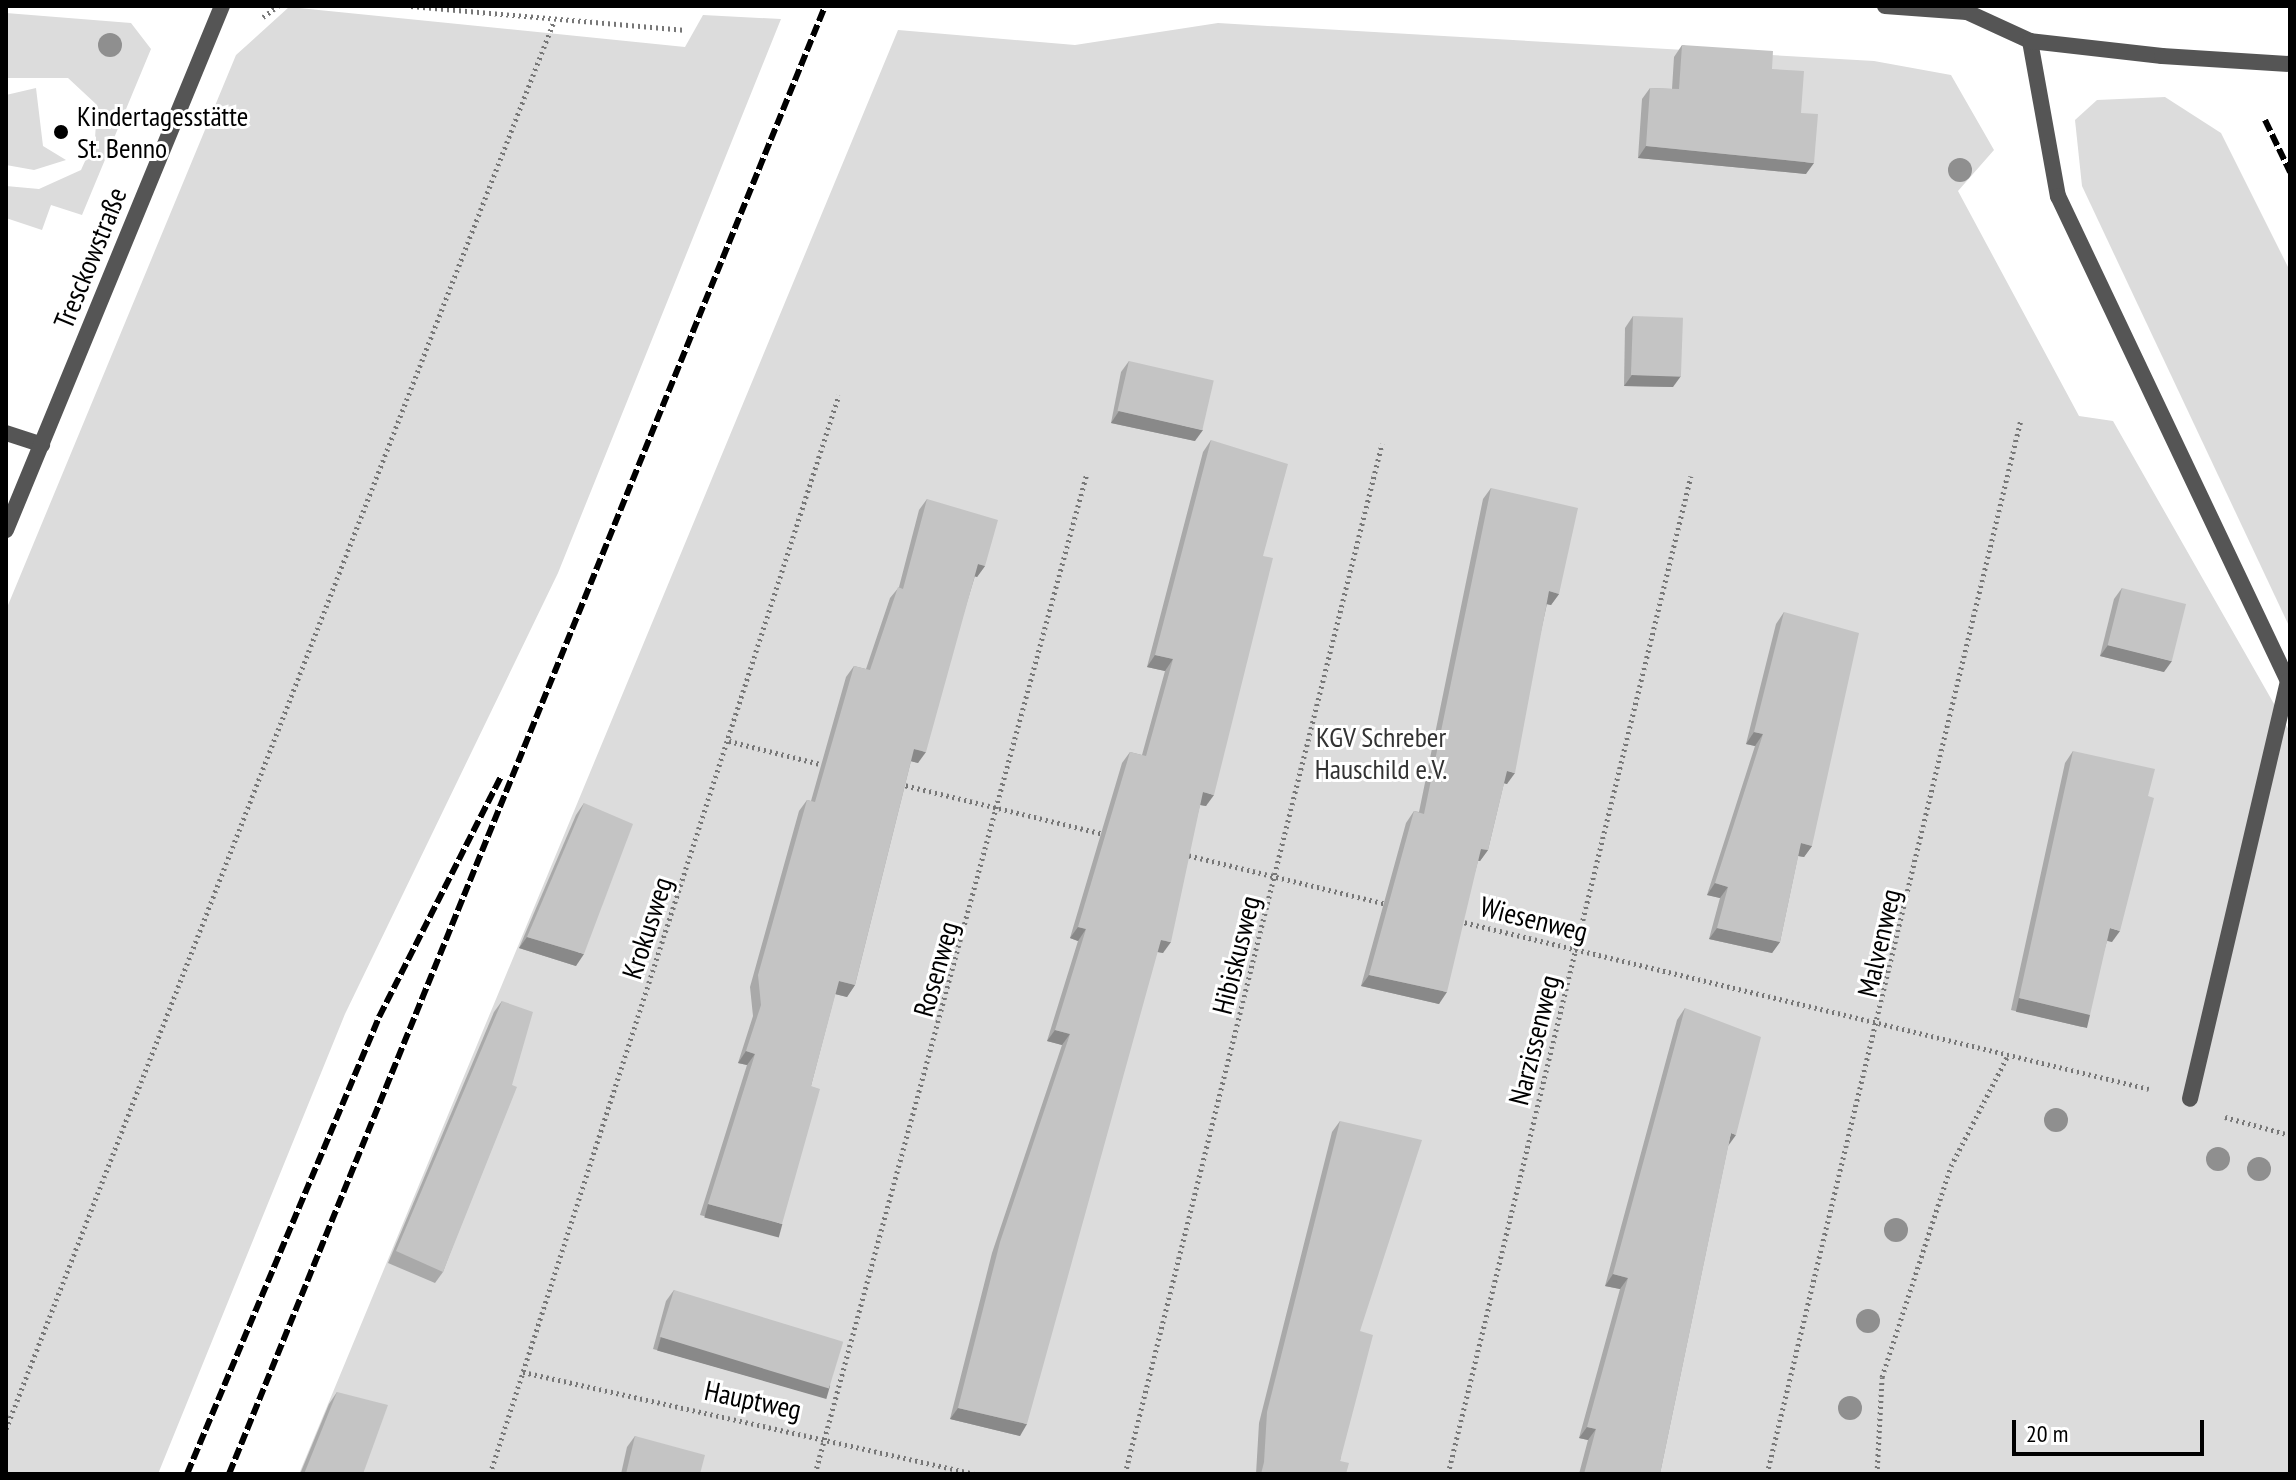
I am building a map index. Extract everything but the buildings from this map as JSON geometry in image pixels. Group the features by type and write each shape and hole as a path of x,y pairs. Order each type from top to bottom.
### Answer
{"street":[{"name":"Tresckowstraße","path":"6,530 222,6"},
{"path":"1885,6 1967,12 2030,41 2162,56 2290,64"},
{"path":"2030,41 2058,196 2288,681 2190,1099"},
{"path":"6,433 42,445"}],"path":[{"path":"257,22 278,6"},
{"path":"411,6 683,30"},
{"path":"6,1429 554,21"},
{"name":"Krokusweg","path":"490,1474 839,395"},
{"name":"Malvenweg","path":"1767,1474 1880,1024 2021,419"},
{"name":"Hibiskusweg","path":"1125,1474 1277,877 1382,444"},
{"name":"Rosenweg","path":"815,1474 1001,809 1087,473"},
{"name":"Narzissenweg","path":"1448,1474 1691,476"},
{"path":"729,741 835,768"},
{"path":"896,783 1124,839"},
{"path":"1170,850 1397,906"},
{"name":"Wiesenweg","path":"1442,917 2190,1099 2290,1135"},
{"path":"1877,1474 1882,1377 1951,1166 2008,1055"},
{"name":"Hauptweg","path":"523,1372 825,1436 974,1474"}],"green space":[{"path":"289,7 685,47 703,15 781,19 558,573 345,1014 158,1474 6,1474 6,610 236,55"},
{"path":"6,13 131,23 151,49 82,215 51,205 42,230 6,218 6,186 39,189 81,170 95,139 97,105 68,78 6,78"},
{"name":"KGV Schreber Hauschild e.V.","path":"1218,23 1874,61 1951,75 1994,150 1958,191 2079,416 2113,421 2290,732 2290,1474 299,1474 898,30 1075,45"},
{"path":"36,88 43,146 66,160 34,170 6,165 6,95"},
{"path":"2165,97 2221,133 2290,271 2290,628 2082,186 2075,120 2097,100"}],"railway":[{"path":"229,1474 825,6"},
{"path":"2265,120 2290,172"},
{"path":"187,1474 379,1017 502,775"}],"place":[{"name":"Kindertagesstätte St. Benno","path":"61,132"}]}
